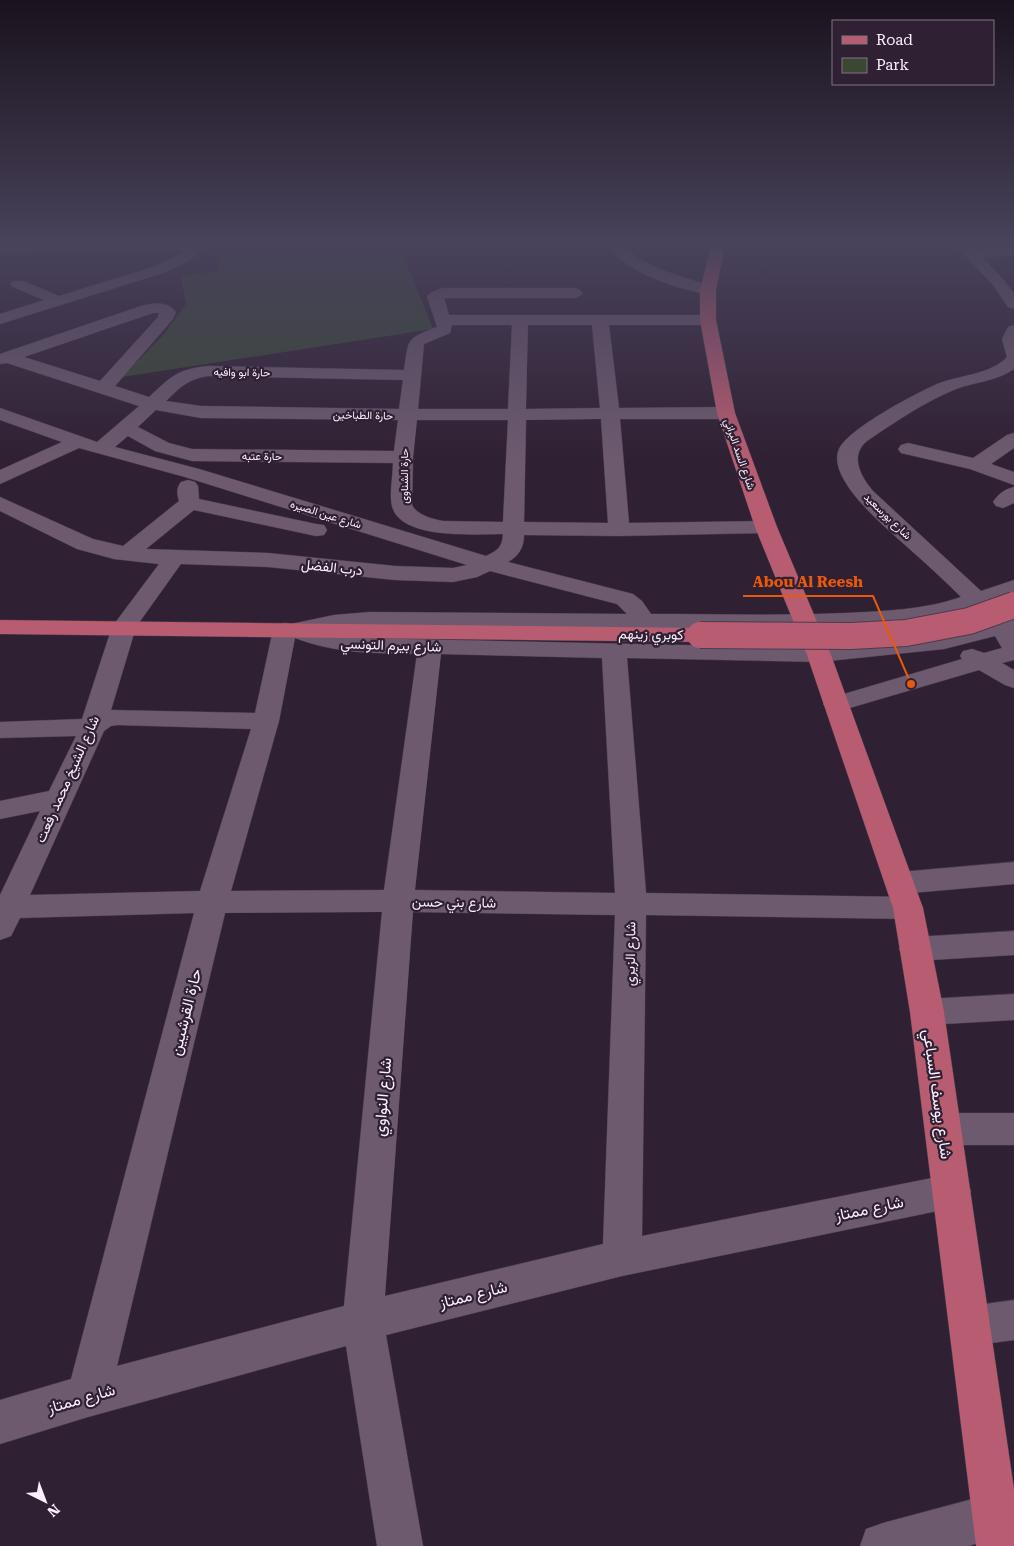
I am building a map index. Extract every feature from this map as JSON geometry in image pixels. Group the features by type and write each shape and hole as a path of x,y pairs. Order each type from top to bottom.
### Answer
{"main road":[{"name":"شارع السد البراني","path":"708,315 726,414 766,527 819,655"},
{"name":"كوبري زينهم","path":"291,630 851,636 896,634 969,622 1014,605"},
{"name":"شارع بيرم التونسي","path":"0,627 291,630"},
{"name":"شارع يوسف السباعي","path":"819,655 904,895 927,1012 997,1531"}],"street":[{"path":"0,319 13,315"},
{"path":"4,358 129,315"},
{"path":"104,389 167,315"},
{"path":"442,315 444,320 708,320"},
{"path":"467,320 468,315"},
{"name":"حارة الشناوى","path":"444,320 444,330 422,338 416,344 406,415 403,456 402,506 406,514 422,522 443,527 619,530 766,527"},
{"path":"600,320 610,413 619,530"},
{"path":"513,529 520,321"},
{"path":"31,322 65,337"},
{"name":"شارع بورسعيد","path":"1010,633 866,496 851,473 848,451 851,443 864,434 933,393 1011,364 1010,339 1014,330"},
{"name":"حارة الطباخين","path":"4,358 152,404 184,411 406,415 726,414"},
{"name":"حارة ابو وافيه","path":"100,450 179,379 200,372 412,375"},
{"name":"شارع عين الصيره","path":"0,414 100,450 192,473 488,564 624,599 632,602 643,622"},
{"name":"حارة عتبه","path":"126,428 162,447 192,455 403,456"},
{"path":"976,465 1014,439"},
{"path":"0,478 77,442"},
{"path":"908,449 976,465 1014,479"},
{"path":"190,504 187,489 192,473"},
{"name":"درب الفضل","path":"0,503 85,544 128,553 174,558 268,560 415,574 453,575 469,572 488,564 508,554 511,549 513,529"},
{"path":"128,553 190,504 316,530"},
{"path":"0,523 23,514"},
{"name":"شارع الشيخ محمد رفعت","path":"3,913 93,728 124,627 174,558"},
{"name":"شارع بيرم التونسي","path":"291,630 334,622 370,619 806,622 897,618 947,610 1014,587"},
{"path":"897,618 982,661 1014,680"},
{"name":"شارع بيرم التونسي","path":"291,630 340,644 819,655 1010,633"},
{"name":"حارة القرشيين","path":"88,1395 212,902 291,630"},
{"name":"شارع النواوي","path":"400,1546 363,1321 398,901 430,646"},
{"name":"شارع الزيري","path":"614,650 631,904 622,1258"},
{"path":"836,704 1014,652"},
{"path":"0,730 93,728 103,720 118,717 266,721"},
{"path":"0,810 60,798"},
{"name":"شارع بني حسن","path":"3,913 212,902 398,901 631,904 904,895 1014,873"},
{"path":"915,950 1014,943"},
{"path":"927,1012 1014,1007"},
{"path":"943,1129 1014,1128"},
{"name":"شارع ممتاز","path":"0,1422 88,1395 363,1321 622,1258 952,1191"},
{"path":"970,1326 1014,1320"},
{"path":"883,1546 997,1531"}],"green space":[{"path":"178,315 427,315 433,329 122,377 163,335"}],"place":[{"name":"Abou Al Reesh","path":"911,684"}]}
